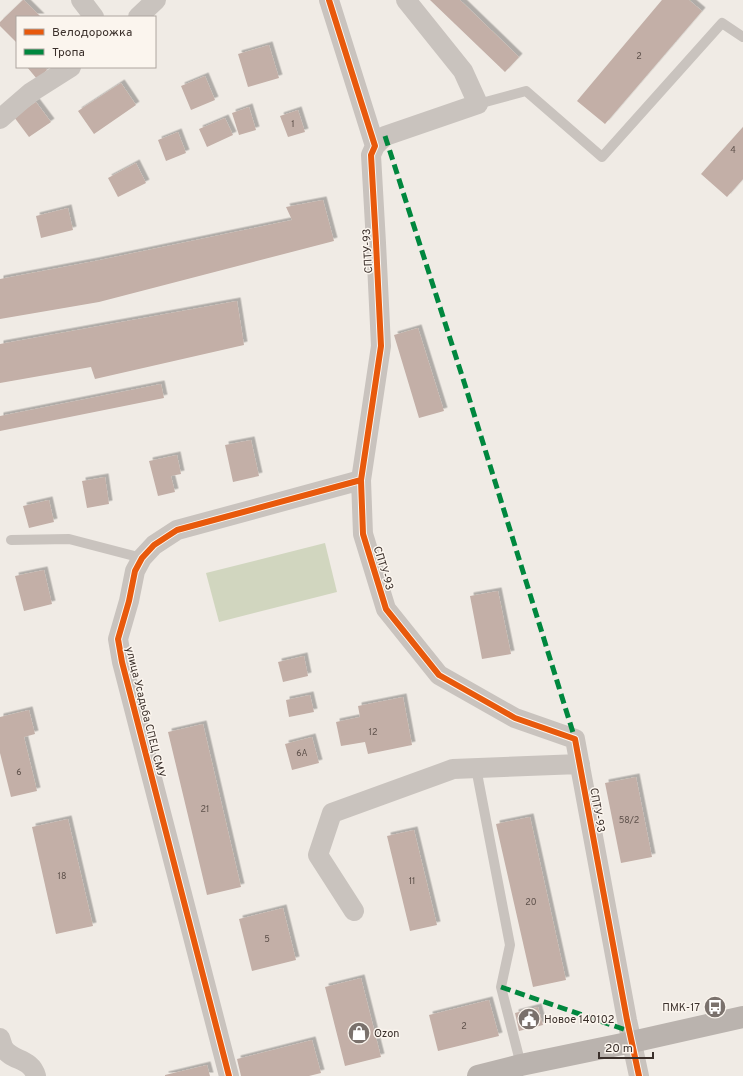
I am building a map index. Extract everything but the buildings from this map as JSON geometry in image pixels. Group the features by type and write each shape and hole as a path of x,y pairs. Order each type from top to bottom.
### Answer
{"street":[{"path":"81,0 93,16"},
{"path":"139,16 156,0"},
{"path":"328,0 375,146 385,136 478,104 464,71 406,0"},
{"path":"0,119 30,93 69,68"},
{"name":"СПТУ-93","path":"375,146 370,154 381,346 361,480 363,534 386,609 439,675 515,718 575,739 627,1020 639,1076"},
{"name":"улица Усадьба СПЕЦ СМУ","path":"229,1076 122,662 118,639 136,571 142,558 154,545 177,530 361,480"},
{"path":"354,911 318,855 332,813 453,769 580,764"},
{"path":"478,1076 521,1065 743,1017"},
{"path":"0,1038 3,1048 13,1057 24,1061 34,1070 36,1076"}],"lane":[{"path":"478,104 526,91 602,156 722,23 743,37"},
{"path":"11,540 69,539 142,558"},
{"path":"476,768 510,945 501,986 521,1065"}],"green space":[{"path":"325,543 337,592 219,622 206,573"}],"marked path":[{"path":"385,136 465,385 575,739"},
{"path":"501,987 629,1031"}],"cycle path":[{"path":"329,0 375,146 371,155 381,346 361,480 363,534 386,609 439,675 515,718 575,739 627,1020 639,1076"},
{"path":"229,1076 122,662 118,639 129,601 135,571 142,558 154,545 177,530 361,480"}],"place":[{"name":"ПМК-17","path":"715,1007"},
{"name":"Новое 140102","path":"529,1019"},
{"name":"Ozon","path":"359,1033"}]}
